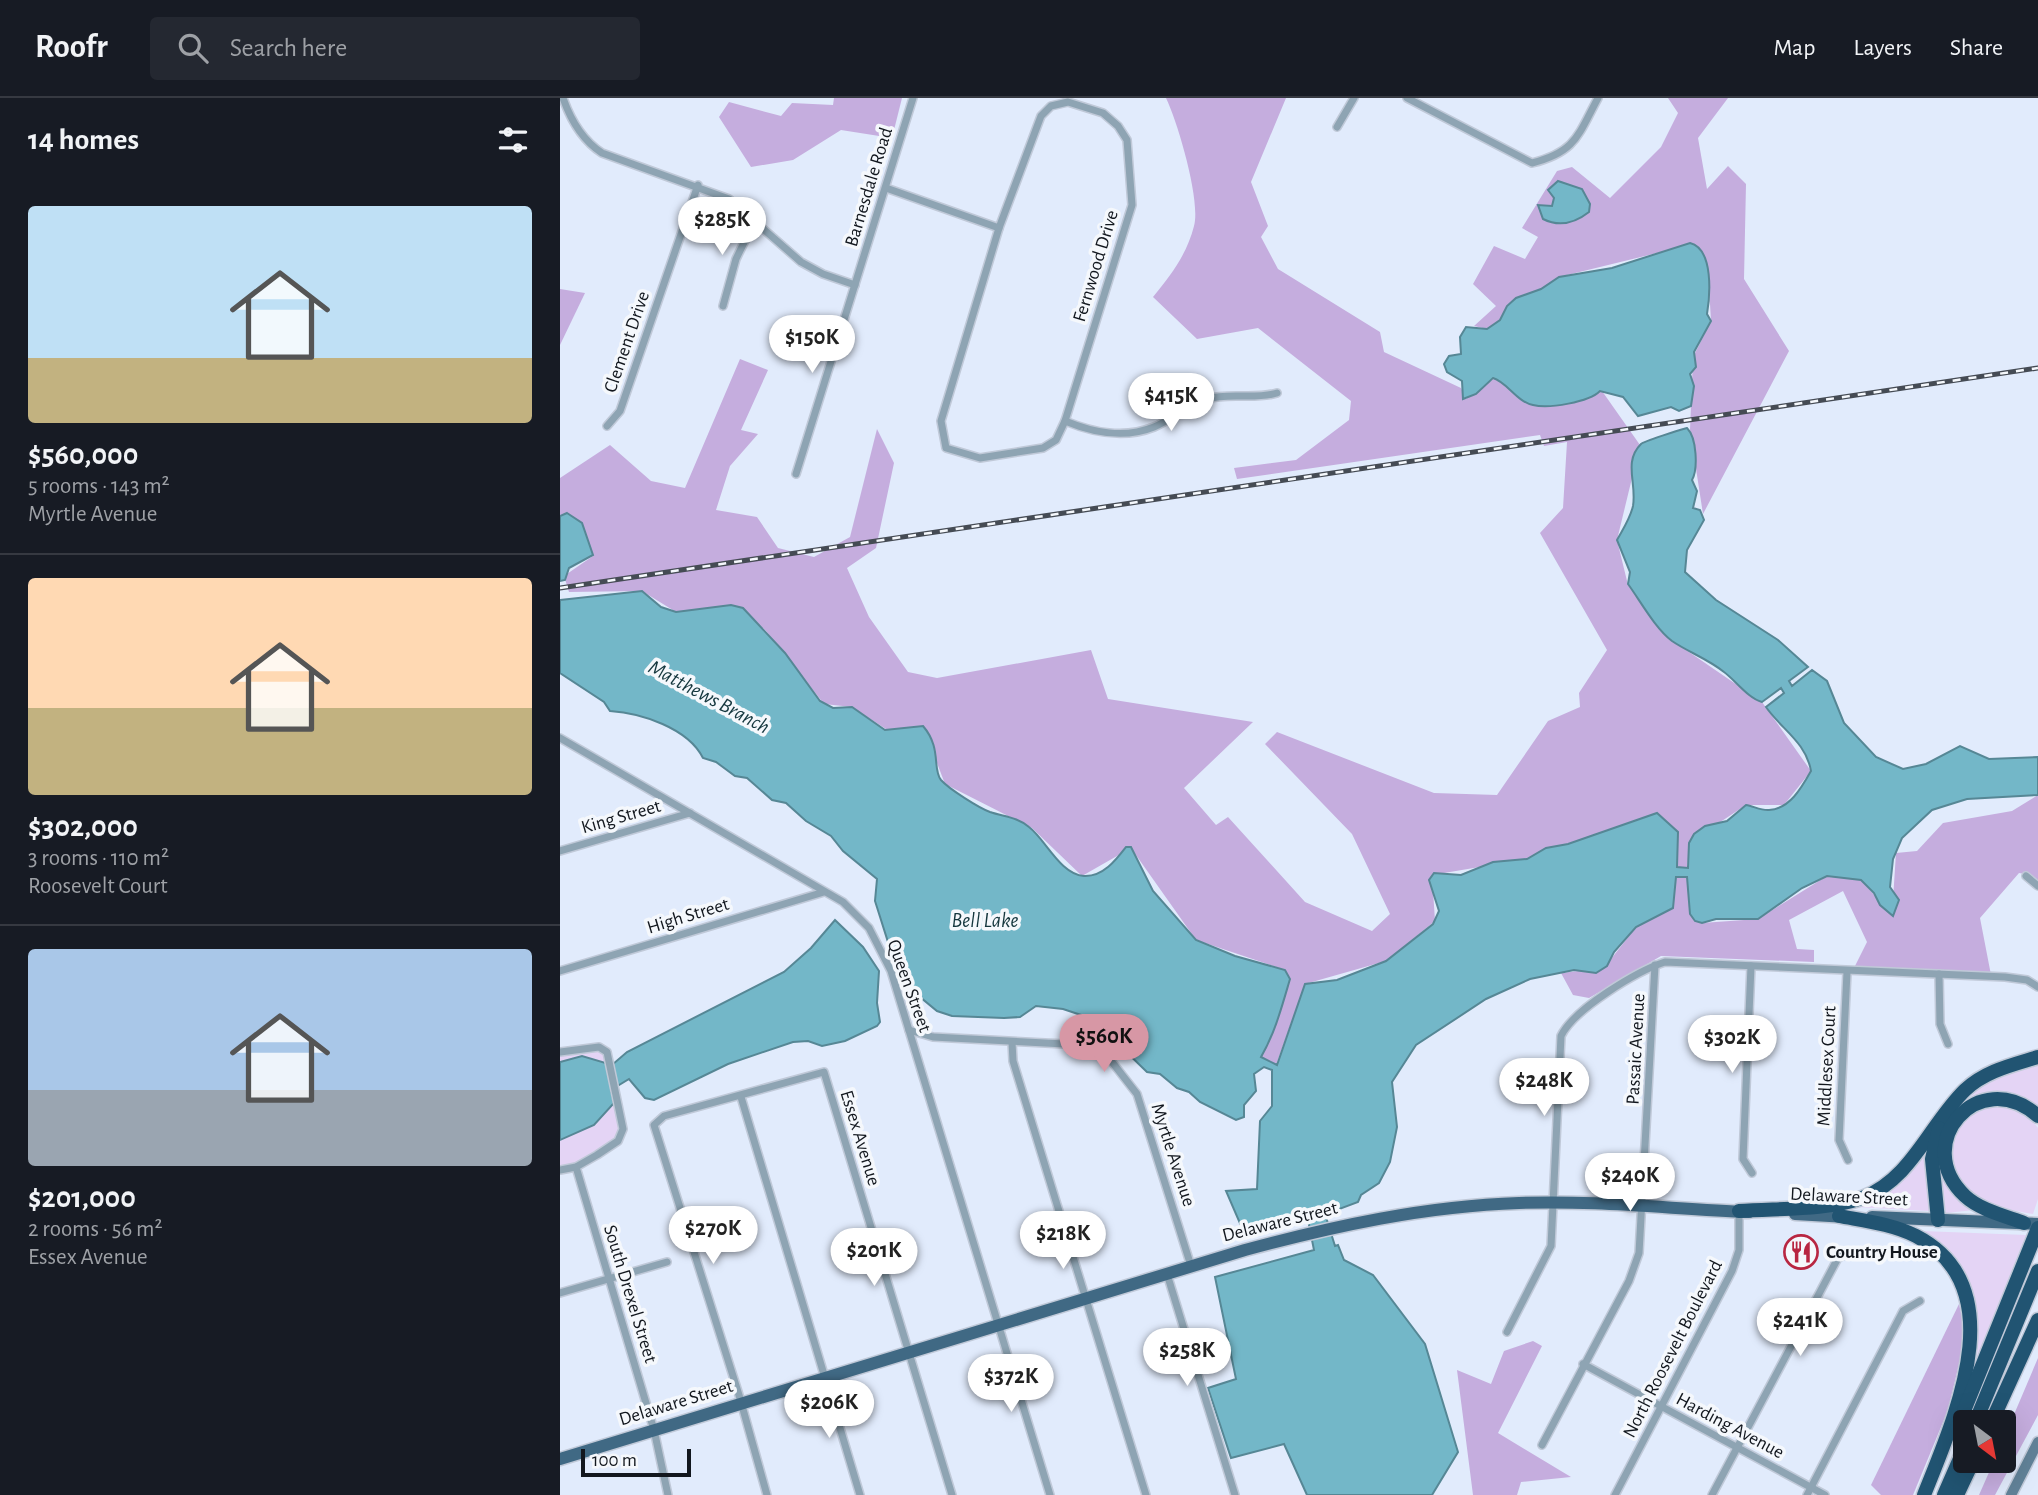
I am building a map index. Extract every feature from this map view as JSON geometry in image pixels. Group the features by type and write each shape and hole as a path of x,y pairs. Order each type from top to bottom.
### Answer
{"highway":[{"path":"1739,1211 1841,1203 1863,1198 1898,1175 1956,1100 1983,1077 2038,1057"},
{"path":"1926,1495 2022,1265 2033,1225 1979,1206 1966,1196 1952,1180 1947,1166 1945,1141 1959,1116 1973,1104 1991,1098 2018,1102 2038,1116"},
{"path":"1938,1220 1932,1159 1941,1120"},
{"path":"1839,1216 1899,1229 1935,1248 1954,1268 1969,1299 1971,1346 1926,1495"},
{"path":"1980,1410 2038,1271"},
{"path":"1997,1410 2038,1320"},
{"path":"1944,1495 1953,1474"},
{"path":"1958,1495 1967,1474"}],"main road":[{"name":"Delaware Street","path":"560,1459 1191,1266 1336,1227 1481,1205 1555,1203 2033,1225"},
{"path":"2011,1495 2038,1442"}],"street":[{"path":"563,98 578,130 588,144 602,153 698,185 729,199 801,262 823,274 855,285"},
{"name":"Barnesdale Road","path":"796,474 913,98"},
{"path":"1337,127 1354,98"},
{"path":"1407,98 1532,163 1551,159 1574,144 1598,98"},
{"name":"Fernwood Drive","path":"1068,102 1103,113 1118,126 1127,140 1132,205 1065,421 1056,440 1043,448 980,457 946,448 941,421 999,228 1041,117 1051,106 1068,102"},
{"name":"Clement Drive","path":"607,426 620,411 698,185"},
{"path":"886,188 999,228"},
{"path":"723,306 736,260 754,222"},
{"path":"1065,421 1094,433 1108,434 1154,427 1207,398 1265,397 1277,393"},
{"name":"Queen Street","path":"560,738 843,902 869,928 883,950 1050,1495"},
{"name":"King Street","path":"560,851 690,813"},
{"path":"2026,876 2038,886"},
{"name":"High Street","path":"560,971 824,892"},
{"path":"1507,1332 1548,1255 1555,1203 1561,1036 1574,1018 1656,965 1665,962 1847,972 1990,976 2018,978 2038,986"},
{"name":"Passaic Avenue","path":"1542,1445 1637,1263 1644,1206 1656,965"},
{"path":"1751,966 1743,1159 1752,1173"},
{"name":"Middlesex Court","path":"1847,972 1839,1140 1848,1160"},
{"path":"1938,974 1940,1024 1948,1044"},
{"name":"Myrtle Avenue","path":"908,1029 933,1037 1096,1048 1105,1053 1137,1094 1191,1266"},
{"path":"1012,1042 1013,1061 1146,1495"},
{"path":"560,1052 599,1047 607,1052 623,1129 618,1141 576,1167 560,1170"},
{"name":"Essex Avenue","path":"741,1097 824,1072 952,1495"},
{"path":"767,1495 654,1125 664,1116 741,1097 860,1495"},
{"name":"South Drexel Street","path":"576,1167 654,1430 668,1495"},
{"name":"North Roosevelt Boulevard","path":"1615,1495 1732,1271 1739,1250 1739,1211"},
{"path":"1712,1495 1838,1258 1847,1254"},
{"path":"560,1293 667,1262"},
{"path":"1167,1274 1235,1495"},
{"path":"1809,1492 1903,1311 1920,1301"},
{"name":"Harding Avenue","path":"1583,1364 1738,1446 1809,1492 1825,1495"}],"shaded area":[{"path":"834,98 902,98 892,138 841,130 793,160 751,167 719,117 729,102 781,116 792,103 833,105"},
{"path":"1166,98 1286,98 1251,182 1268,226 1261,237 1278,269 1380,332 1384,352 1461,388 1466,399 1495,378 1534,406 1602,391 1640,445 1617,540 1628,585 1670,639 1762,702 1811,771 1784,805 1746,805 1690,842 1687,868 1677,867 1678,834 1657,813 1527,859 1432,875 1435,921 1386,961 1305,984 1276,1065 1261,1057 1285,970 1196,940 1131,848 1082,876 1032,828 945,784 923,726 889,731 852,707 824,704 766,631 739,606 676,612 642,591 569,592 564,576 593,556 582,523 560,517 560,478 610,445 651,481 685,488 740,359 768,370 741,430 758,434 730,466 716,510 757,517 778,548 814,557 850,537 877,429 894,463 876,548 847,568 869,617 908,672 937,678 1091,650 1108,699 1253,722 1184,788 1216,825 1228,817 1305,902 1372,931 1390,914 1352,834 1265,744 1277,732 1434,793 1497,795 1548,721 1580,707 1579,693 1607,650 1540,533 1563,508 1567,442 1544,446 1540,435 1237,479 1234,468 1296,460 1349,420 1351,401 1258,328 1197,339 1153,297 1183,255 1194,226 1195,214 1187,162"},
{"path":"1668,98 1728,98 1698,138 1707,189 1728,166 1746,184 1744,279 1789,351 1703,514 1690,430 1693,357 1711,321 1708,270 1694,244 1559,277 1487,329 1474,326 1496,306 1473,284 1494,246 1525,259 1538,237 1522,228 1557,171 1572,167 1610,198 1661,147 1678,113"},
{"path":"560,289 585,293 560,345"},
{"path":"2038,795 2038,881 2031,875 2019,873 1980,918 1991,975 1854,968 1867,942 1843,891 1789,920 1797,949 1814,950 1814,962 1661,956 1589,998 1573,995 1561,973 1604,968 1636,927 1673,907 1676,877 1687,877 1690,914 1702,923 1758,919 1827,876 1861,880 1892,915 1896,853 1917,851 1943,823 2012,811"},
{"path":"599,1047 607,1052 622,1119 618,1141 597,1155 560,1170 560,1052"},
{"path":"2038,1061 2038,1108 2022,1096 2004,1093 1967,1102 1978,1087"},
{"path":"1996,1104 2027,1114 2038,1128 2038,1199 2033,1214 1985,1200 1967,1187 1949,1165 1954,1141 1961,1126 1974,1114"},
{"path":"1928,1149 1929,1211 1856,1207 1891,1190"},
{"path":"1939,1169 1948,1183 1974,1210 1946,1213"},
{"path":"1922,1231 2026,1235 1977,1358 1977,1316 1969,1287 1952,1261"},
{"path":"1959,1304 1966,1335 1948,1410 1913,1495 1881,1495 1871,1485"},
{"path":"1533,1341 1542,1346 1498,1433 1571,1477 1521,1482 1517,1495 1473,1495 1457,1370 1491,1384 1504,1351"},
{"path":"2038,1358 2038,1415 2016,1456 2016,1410"},
{"path":"1988,1474 2006,1474 1995,1495 1979,1495"}],"water":[{"path":"1558,181 1582,189 1590,204 1589,212 1567,223 1543,219 1538,205 1552,206 1554,198 1548,190"},
{"path":"1690,243 1698,247 1707,263 1707,314 1711,321 1694,352 1696,367 1690,374 1694,386 1691,406 1679,411 1671,407 1638,416 1623,397 1600,391 1578,401 1540,406 1527,403 1493,378 1476,394 1463,399 1462,381 1447,372 1444,364 1449,356 1461,354 1460,337 1466,327 1487,329 1500,320 1507,306 1516,298 1541,289 1559,277 1612,268"},
{"name":"Bell Lake","path":"1687,428 1696,454 1692,480 1697,491 1693,508 1700,510 1704,520 1687,550 1685,572 1716,600 1778,640 1808,667 1789,681 1792,686 1812,670 1827,681 1844,723 1876,757 1903,769 1926,764 1960,746 1989,759 2038,757 2038,795 1967,799 1932,810 1902,838 1893,859 1890,887 1899,900 1893,916 1880,905 1874,893 1861,880 1827,876 1802,888 1758,919 1716,919 1702,923 1695,921 1690,914 1687,877 1676,877 1673,908 1636,927 1614,952 1607,966 1596,973 1574,970 1530,979 1486,999 1416,1045 1392,1082 1397,1127 1390,1162 1379,1183 1361,1195 1358,1202 1331,1212 1326,1217 1335,1246 1338,1245 1344,1260 1373,1275 1425,1344 1458,1452 1432,1495 1307,1495 1284,1444 1231,1458 1208,1388 1236,1379 1215,1277 1314,1250 1308,1220 1271,1223 1247,1230 1242,1228 1226,1191 1257,1189 1260,1121 1272,1106 1272,1070 1264,1067 1254,1074 1256,1091 1244,1105 1244,1117 1236,1120 1200,1102 1160,1074 1147,1072 1114,1040 1081,1015 1063,1009 1036,1006 1020,1017 1004,1018 952,1016 937,1011 914,992 888,942 875,901 877,879 843,851 831,836 806,821 786,803 772,800 747,778 735,776 716,762 703,758 696,747 675,730 636,715 610,711 604,702 560,673 560,600 642,591 661,607 676,612 731,605 743,608 785,653 820,701 833,708 852,707 885,730 923,726 933,742 941,780 985,810 1024,824 1075,874 1097,874 1108,867 1126,847 1131,847 1153,891 1196,940 1235,956 1285,970 1290,979 1274,1029 1261,1057 1277,1065 1305,984 1337,980 1386,961 1433,924 1439,911 1429,880 1434,873 1461,875 1493,862 1527,859 1546,848 1568,844 1657,813 1678,832 1677,867 1688,868 1689,843 1694,834 1705,826 1727,821 1746,805 1766,810 1776,809 1789,801 1804,784 1811,771 1804,752 1766,707 1784,693 1781,688 1762,702 1752,697 1718,667 1666,636 1628,584 1630,572 1617,540 1633,506 1633,458 1641,444"},
{"path":"567,513 582,523 593,555 569,568 565,580 560,581 560,516"},
{"path":"835,920 863,947 879,971 877,1003 880,1022 877,1026 845,1041 822,1046 808,1041 793,1042 728,1064 654,1100 645,1098 629,1079 611,1090 614,1103 594,1125 560,1140 560,1062 582,1056 612,1065 627,1052 784,972 811,948"}],"railway":[{"path":"560,588 2038,368"}],"place":[{"name":"Country House","path":"1801,1252"}],"water label":[{"name":"Matthews Branch","path":"709,697"}]}
